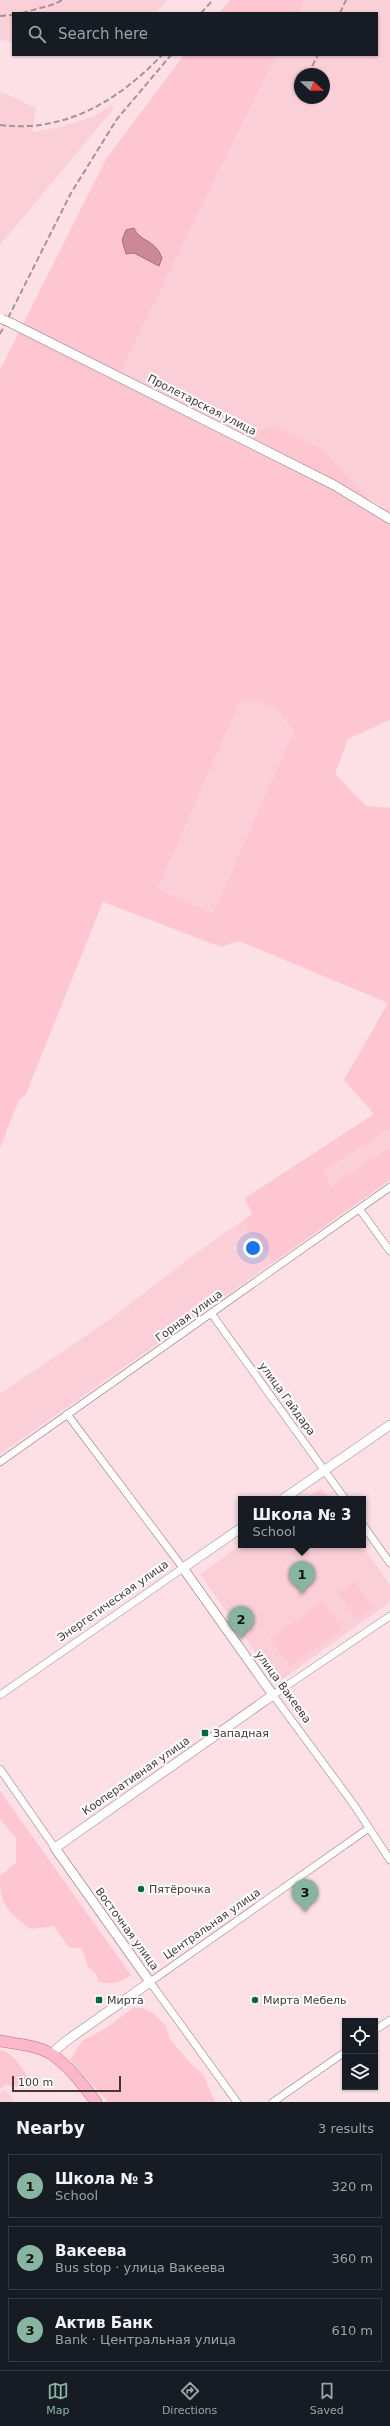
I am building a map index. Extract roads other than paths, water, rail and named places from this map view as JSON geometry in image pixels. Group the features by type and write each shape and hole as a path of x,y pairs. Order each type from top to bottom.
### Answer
{"main road":[{"path":"0,2041 28,2046 51,2054 77,2078 96,2102"}],"street":[{"name":"Пролетарская улица","path":"1,318 334,485 390,519"},
{"name":"Горная улица","path":"0,1462 360,1210 390,1187"},
{"path":"360,1210 390,1251"},
{"name":"улица Гайдара","path":"211,1313 343,1496"},
{"name":"улица Вакеева","path":"67,1414 183,1568 369,1828 390,1860"},
{"path":"288,1496 390,1425"},
{"path":"366,1529 390,1563"},
{"name":"Энергетическая улица","path":"0,1695 238,1530"},
{"name":"Кооперативная улица","path":"55,1848 273,1695 390,1616"},
{"name":"Восточная улица","path":"0,1769 150,1982 237,2102"},
{"name":"Центральная улица","path":"51,2054 66,2041 369,1828"},
{"path":"378,2028 390,2020"},
{"path":"273,2102 342,2054"}],"railway":[{"path":"26,12 55,4 62,0"},
{"path":"202,12 213,0"},
{"path":"340,12 346,0"},
{"path":"0,16 12,15"},
{"path":"0,125 24,126 47,124 89,110 109,99 127,86 145,72 161,56"},
{"path":"0,334 71,193 117,119 170,56"},
{"path":"311,68 317,56"}],"place":[{"name":"Школа № 3","path":"302,1594"},
{"name":"Вакеева","path":"241,1639"},
{"name":"Западная","path":"205,1733"},
{"name":"Пятёрочка","path":"141,1889"},
{"name":"Актив Банк","path":"305,1912"},
{"name":"Мирта","path":"99,2000"},
{"name":"Мирта Мебель","path":"255,2000"}]}
